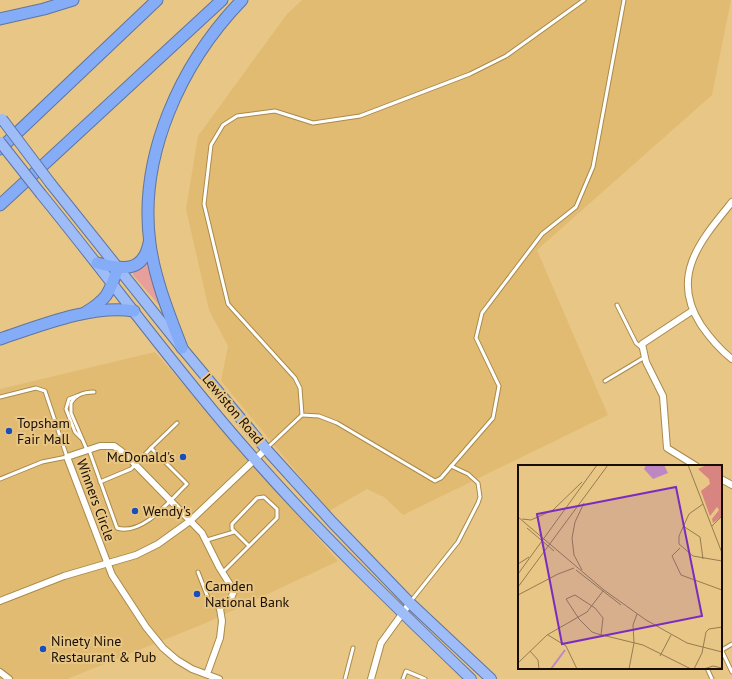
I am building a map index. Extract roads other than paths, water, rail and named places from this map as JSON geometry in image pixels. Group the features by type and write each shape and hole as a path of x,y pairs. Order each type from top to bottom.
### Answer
{"highway":[{"path":"0,19 44,9 72,0"},
{"path":"0,149 157,0"},
{"path":"0,205 222,0"},
{"path":"182,348 161,294 150,242 150,186 155,156 165,122 185,79 199,55 242,0"},
{"name":"Lewiston Road","path":"1,118 51,184 182,348 266,449 332,522 410,602 491,679"},
{"name":"Lewiston Road","path":"0,142 113,283 181,372 255,459 287,495 403,614 471,679"},
{"path":"97,263 118,268 129,268 140,262 146,256 150,242"},
{"path":"84,313 103,300 113,283 118,268"},
{"path":"0,339 84,313 120,308 134,311"}],"street":[{"path":"731,205 697,249 689,270 687,293 692,311 710,338 732,359"},
{"path":"692,311 642,344 645,357 663,396 667,448 694,465"},
{"name":"Winners Circle","path":"219,679 177,660 163,648 146,626 112,574 67,456 100,446 114,446 135,464 190,520 207,540 222,573 234,591 231,598 224,602 220,609"},
{"path":"0,601 64,576 136,554 149,548 190,520 266,449"},
{"path":"722,480 732,485"},
{"path":"371,679 381,643 403,614 410,602"},
{"path":"207,674 220,638 222,621 220,609"},
{"path":"0,672 9,679"}],"lane":[{"path":"302,415 300,388 295,378 228,304 204,204 211,145 223,125 237,116 275,111 313,123 360,116 470,74 506,56 584,0"},
{"path":"266,449 302,415 319,416 337,423 435,481 441,478 493,418 499,386 476,338 482,314 542,234 576,207 593,167 624,0"},
{"path":"617,305 636,343 643,349"},
{"path":"605,381 645,357"},
{"path":"0,397 36,388 45,391 67,456 42,462 0,479"},
{"path":"94,392 86,392 77,396 70,403 70,409 88,450 117,528 125,530 152,520 187,484 152,448"},
{"path":"100,482 131,470 135,464 177,423"},
{"path":"410,602 458,542 480,497 478,483 468,474 451,466"},
{"path":"222,573 249,546 278,516 277,509 266,498 261,496 257,498 232,524 234,532 249,546"},
{"path":"207,540 234,532"},
{"path":"198,572 210,603 220,609"},
{"path":"722,649 732,644"},
{"path":"345,679 353,648"},
{"path":"722,651 732,672"},
{"path":"707,669 712,679"},
{"path":"403,679 406,671 424,679"}],"place":[{"name":"Topsham Fair Mall","path":"9,431"},
{"name":"McDonald's","path":"183,457"},
{"name":"Wendy's","path":"135,511"},
{"name":"Camden National Bank","path":"197,594"},
{"name":"Ninety Nine Restaurant & Pub","path":"43,649"}]}
